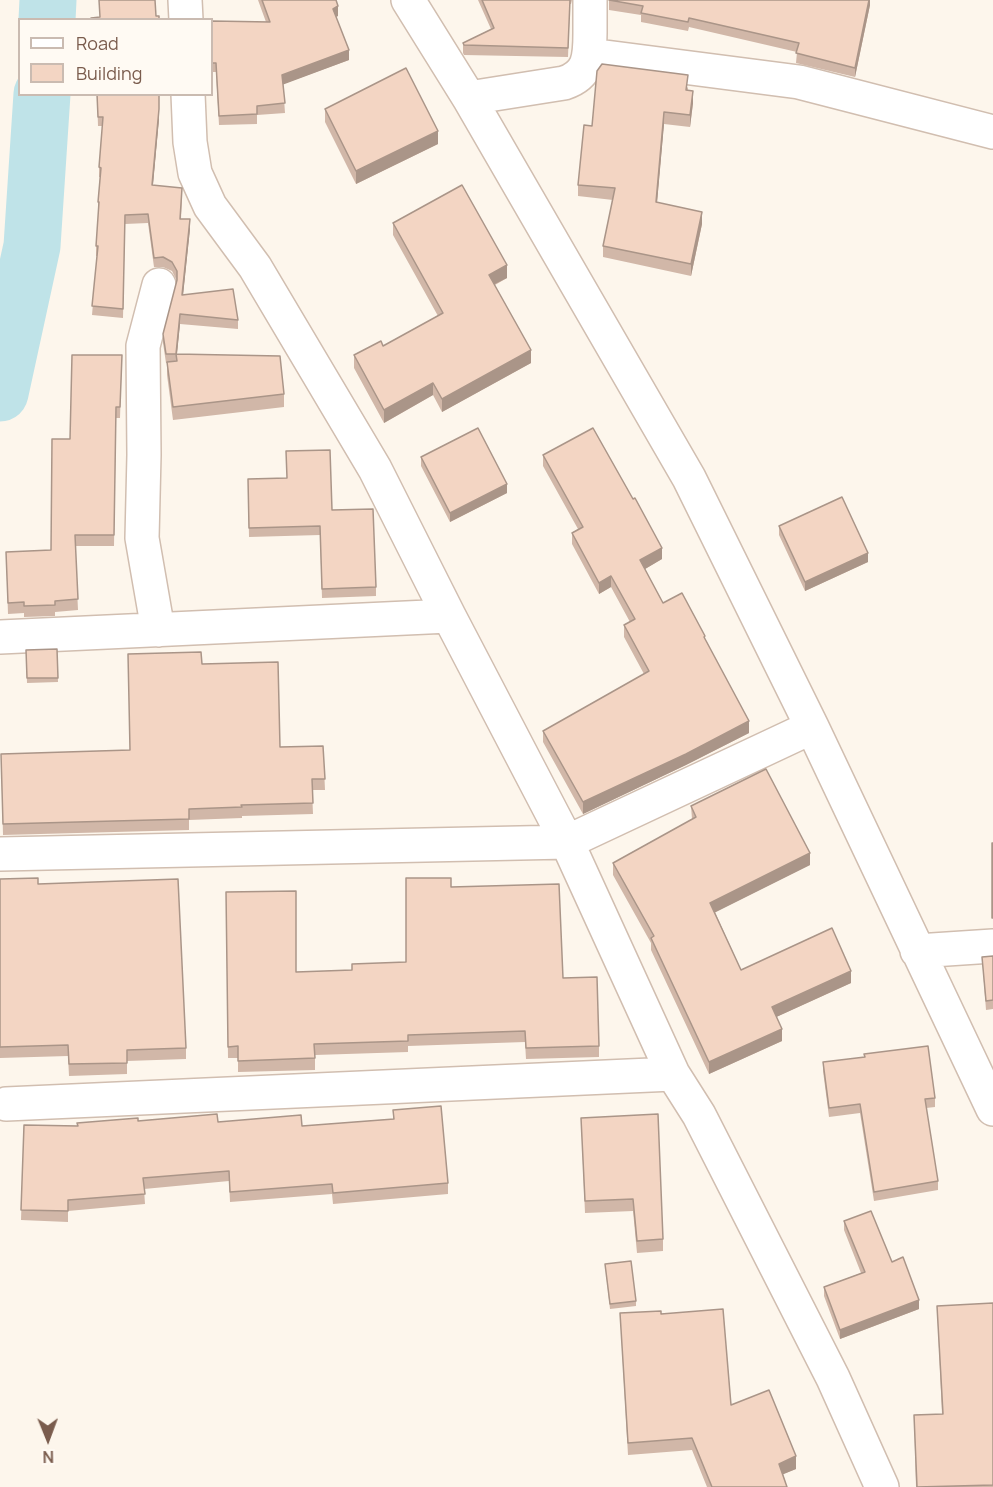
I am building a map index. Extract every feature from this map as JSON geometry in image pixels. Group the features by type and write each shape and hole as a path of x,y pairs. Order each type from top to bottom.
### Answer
{"street":[{"path":"185,0 186,18"},
{"path":"408,0 469,98 689,478 812,727 993,1109"},
{"path":"469,98 564,83 574,79 583,70 590,55 590,0"},
{"path":"590,55 799,82 993,132"},
{"path":"188,96 190,142 195,173 210,206 255,267 375,469 567,842 673,1074 699,1115 833,1378 882,1487"},
{"path":"158,630 142,538 143,346 159,285"},
{"path":"0,637 449,616"},
{"path":"0,854 567,842 812,727"},
{"path":"917,951 993,946"},
{"path":"6,1104 673,1074"}],"building":[{"path":"99,0 155,0 156,16 159,18 91,18 100,17"},
{"path":"262,0 336,0 338,6 333,9 349,50 282,75 285,103 257,106 257,114 219,116 216,63 213,63 213,21 270,22"},
{"path":"482,0 570,0 568,48 464,45 463,43 494,28"},
{"path":"609,0 869,0 855,68 796,53 799,43 689,18 688,22 641,13 643,6"},
{"path":"602,64 688,75 686,90 693,91 690,115 664,112 656,202 702,212 691,264 603,246 615,188 578,185 584,125 592,126 597,71"},
{"path":"406,68 438,131 356,171 325,109"},
{"path":"97,96 159,96 152,185 182,188 180,219 190,219 182,295 233,289 238,320 180,314 176,354 166,354 163,334 177,280 177,271 172,262 163,257 154,258 148,214 125,215 123,309 92,306 98,246 96,246 101,168 99,167 103,117 98,117"},
{"path":"462,185 507,265 489,275 531,350 442,399 433,383 384,410 354,355 381,341 383,346 443,313 393,223"},
{"path":"176,354 280,356 284,394 173,407 167,362 177,361"},
{"path":"72,355 122,355 120,407 116,407 114,535 75,535 78,599 55,601 55,605 24,606 24,602 8,603 6,552 51,550 52,439 70,439"},
{"path":"478,428 507,484 450,513 421,457"},
{"path":"593,428 662,548 640,560 663,603 682,593 749,721 686,754 583,802 543,731 649,671 624,625 635,619 611,576 599,583 572,533 583,527 543,455"},
{"path":"330,450 332,510 373,509 376,587 322,589 320,526 249,528 248,479 287,478 286,451"},
{"path":"842,497 868,553 805,582 779,526"},
{"path":"57,649 58,678 27,678 26,650"},
{"path":"201,652 202,664 278,662 280,747 323,746 325,779 312,779 313,803 189,809 189,819 3,824 1,754 130,750 128,654"},
{"path":"766,769 810,853 710,903 741,970 832,928 851,971 772,1007 782,1029 709,1062 651,938 654,936 613,863 696,817 691,806"},
{"path":"993,843 993,918 992,918"},
{"path":"38,878 38,884 178,879 186,1048 127,1050 127,1063 69,1064 68,1045 0,1047 0,879"},
{"path":"406,878 451,878 451,887 559,884 563,978 597,977 599,1046 526,1048 525,1031 408,1035 408,1041 314,1044 315,1058 238,1061 238,1046 228,1047 226,892 296,891 296,972 352,970 352,964 406,962"},
{"path":"993,956 993,1000 986,1001 982,957"},
{"path":"928,1046 935,1098 925,1099 938,1181 874,1192 860,1104 829,1108 823,1062"},
{"path":"441,1106 448,1183 333,1193 332,1184 230,1192 229,1171 143,1178 145,1194 68,1200 68,1211 21,1210 24,1125 78,1126 77,1123 138,1118 138,1121 217,1114 218,1122 301,1115 302,1126 394,1119 393,1110"},
{"path":"658,1114 663,1239 637,1241 633,1199 585,1201 581,1118"},
{"path":"871,1211 892,1262 903,1257 919,1300 840,1330 824,1287 865,1272 844,1221"},
{"path":"631,1261 636,1301 610,1304 605,1264"},
{"path":"993,1303 993,1485 917,1487 914,1415 943,1414 937,1306"},
{"path":"723,1309 731,1405 769,1390 796,1456 779,1464 787,1487 712,1487 692,1438 628,1443 620,1313 661,1311 661,1314"}],"waterway":[{"path":"47,18 48,0"},
{"path":"0,393 32,246 42,96"}]}
